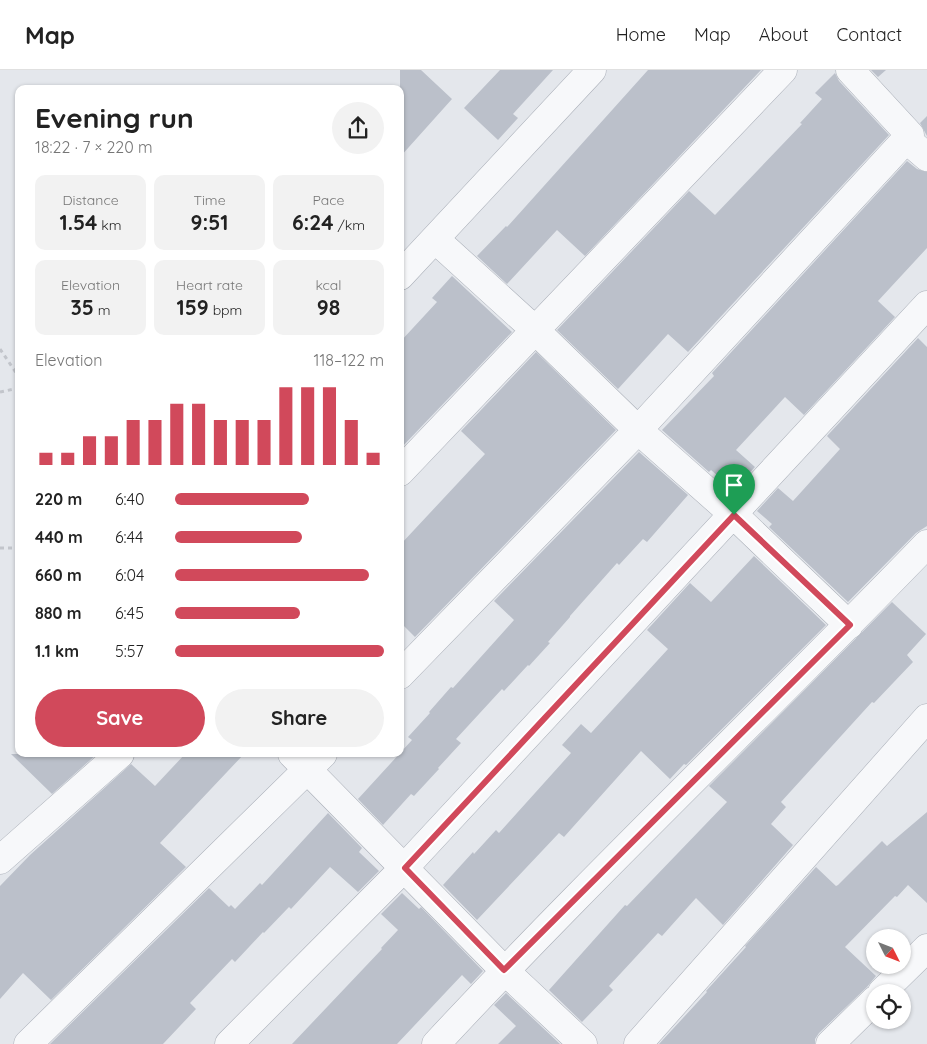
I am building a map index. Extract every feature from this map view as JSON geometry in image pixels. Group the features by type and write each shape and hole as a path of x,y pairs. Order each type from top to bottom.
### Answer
{"street":[{"path":"404,272 592,70"},
{"path":"404,468 783,70"},
{"path":"404,671 638,430 910,135 850,70"},
{"path":"906,139 927,157"},
{"path":"435,239 535,330 638,430 734,515 850,625"},
{"path":"229,1044 405,868 927,305"},
{"path":"436,1044 504,970 850,625 927,544"},
{"path":"638,1044 927,718"},
{"path":"0,860 117,757"},
{"path":"28,1044 308,759 405,868 504,970 583,1044"},
{"path":"890,984 927,948"},
{"path":"830,1044 866,1009"}],"path":[{"path":"0,349 15,371"},
{"path":"0,392 15,389"},
{"path":"0,548 15,548"}],"building":[{"path":"400,70 421,70 452,99 404,153 404,85 400,85"},
{"path":"500,70 553,70 513,114 518,118 498,140 464,108"},
{"path":"648,70 761,70 585,256 557,230 507,284 477,256 507,227"},
{"path":"871,70 886,70 878,77"},
{"path":"835,73 839,81 889,135 688,352 668,334 618,389 557,330 689,191 715,215 802,124 800,123 822,99 815,93"},
{"path":"927,116 927,136 920,123"},
{"path":"907,161 917,169 927,172 927,248 878,301 895,317 804,415 785,397 736,450 755,467 734,490 711,470 709,472 662,430 714,376 712,373"},
{"path":"452,276 512,332 404,445 404,338 437,302 432,298"},
{"path":"918,338 927,347 927,526 916,533 848,602 769,527 772,524 757,511 778,488 793,501 840,449 827,436"},
{"path":"536,352 616,430 415,637 404,626 404,541 485,454 461,431"},
{"path":"639,452 688,495 647,542 643,539 619,565 617,563 529,666 504,691 502,689 456,739 461,743 439,769 414,796 411,794 383,825 358,799 396,757 404,757 404,749 412,740 408,737 451,687 453,688 514,620 494,601"},
{"path":"754,556 826,625 670,779 641,751 564,837 559,833 477,920 443,885 496,830 499,833 571,753 562,745 581,724 591,733 668,649 647,630 690,583 711,602"},
{"path":"892,602 926,634 907,655 913,662 874,703 872,702 781,802 786,807 771,824 793,845 723,925 696,898 662,936 658,933 609,986 613,990 582,1022 549,990 625,905 627,906 727,802 709,786"},
{"path":"11,754 15,754 15,757 94,757 52,794"},
{"path":"182,757 241,757 160,843 186,867 51,1000 23,973 0,999 0,886 30,855 131,764 155,786"},
{"path":"927,812 927,903 908,885 845,947 866,967 866,974 874,974 876,976 819,1033 815,1039 815,1044 659,1044 816,867 836,886 882,841 887,846"},
{"path":"328,813 362,848 359,852 379,871 358,892 330,867 291,909 289,907 235,962 232,959 190,1003 196,1009 163,1044 50,1044 209,888 229,907 231,905 235,909 260,883 262,885"},
{"path":"402,893 419,909 421,907 483,971 471,984 462,975 397,1044 292,1044 398,930 381,914"},
{"path":"506,993 560,1044 498,1044 516,1026 494,1005"}],"route":[{"path":"734,515 850,625 504,970 405,868 734,515"}]}
